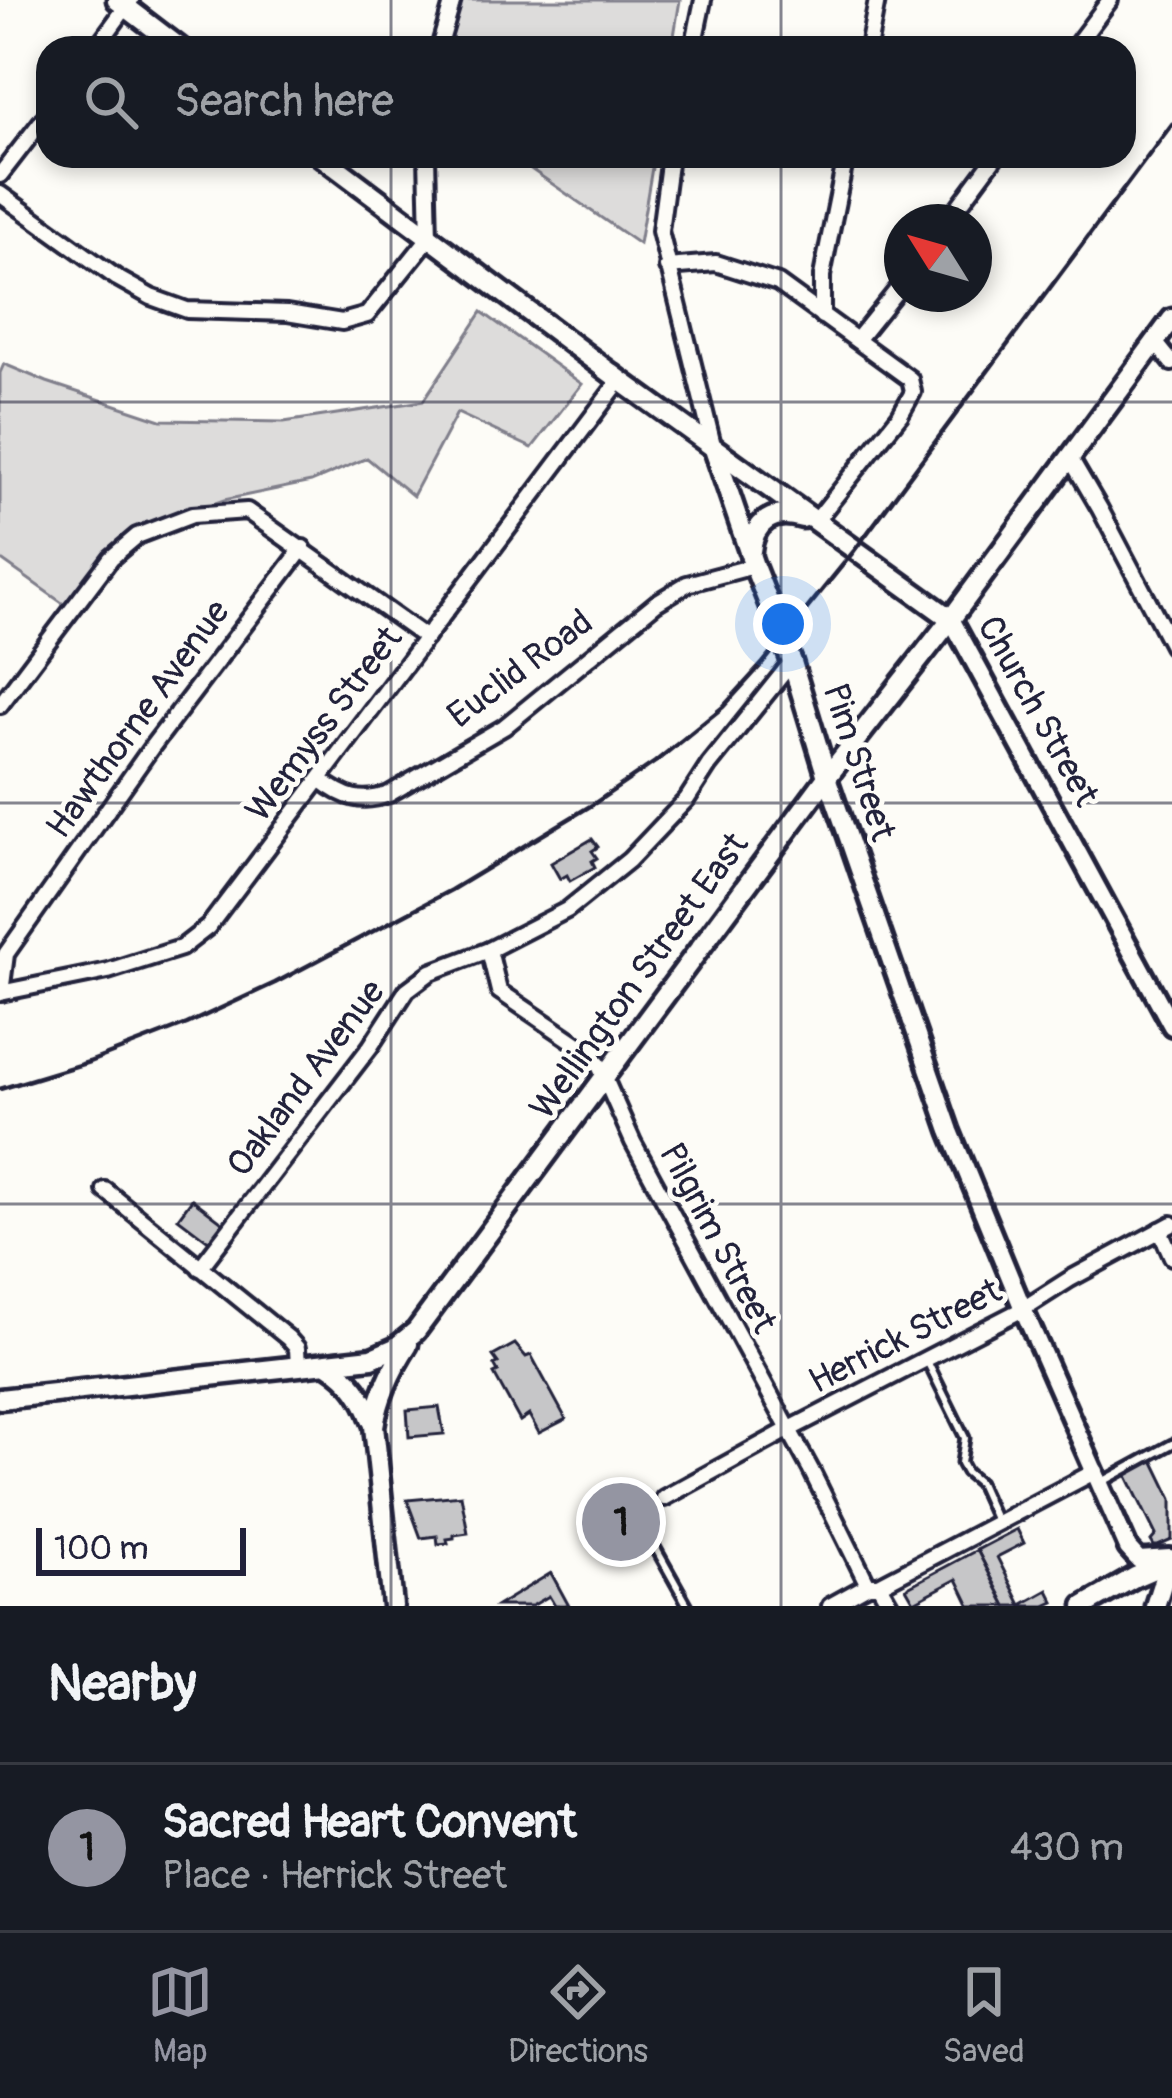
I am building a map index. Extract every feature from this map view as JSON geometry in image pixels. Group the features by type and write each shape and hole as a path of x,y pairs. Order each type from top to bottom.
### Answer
{"main road":[{"path":"125,2 166,36"},
{"path":"337,168 714,449"},
{"name":"Wellington Street East","path":"0,1399 329,1365 371,1358 395,1348 416,1331 1172,319"},
{"name":"Church Street","path":"714,449 951,619"},
{"name":"Pim Street","path":"714,449 792,662 827,777"},
{"path":"753,561 753,537 760,524 773,516 790,514 815,523"},
{"path":"394,1604 374,1426 388,1377 416,1331"},
{"path":"329,1365 358,1390 374,1426"},
{"path":"1095,1604 1172,1559"},
{"path":"1155,1606 1172,1570"}],"street":[{"path":"443,36 453,0"},
{"path":"696,36 703,0"},
{"path":"870,36 878,0"},
{"path":"1083,36 1106,5 1087,0"},
{"path":"104,36 125,2"},
{"path":"0,175 36,128"},
{"path":"0,194 151,297 187,310 287,313 343,322 367,315 428,238 427,168"},
{"path":"668,168 660,231 714,449"},
{"path":"822,316 822,276 844,168"},
{"path":"960,204 987,168"},
{"path":"667,267 716,263 778,283 910,379 913,392 900,415 815,523"},
{"path":"857,340 884,306"},
{"path":"1155,342 1172,363"},
{"name":"Wemyss Street","path":"1,993 108,971 181,949 208,928 620,380"},
{"path":"1069,456 1172,646"},
{"path":"0,705 111,558 137,536 192,515 247,511 426,638"},
{"name":"Hawthorne Avenue","path":"1,993 6,954 151,748 303,548"},
{"name":"Euclid Road","path":"321,780 351,797 371,801 389,794 504,727 656,602 687,584 753,561"},
{"name":"Church Street","path":"951,619 1172,1026"},
{"name":"Oakland Avenue","path":"200,1268 370,1047 407,990 431,971 488,950 567,910 629,860 687,799 792,662"},
{"name":"Pim Street","path":"827,777 950,1131 1128,1548"},
{"name":"Pilgrim Street","path":"488,950 499,991 598,1063 632,1142 874,1585 891,1606"},
{"path":"105,1190 288,1338 297,1348 298,1366"},
{"path":"1166,1227 1172,1257"},
{"name":"Herrick Street","path":"664,1498 1023,1309 1166,1227"},
{"path":"830,1606 1099,1477"},
{"path":"1128,1548 1139,1560 1172,1559"},
{"path":"1095,1604 1124,1571 1128,1548"}],"lane":[{"path":"926,1358 965,1438 961,1463 979,1483 997,1522"},
{"path":"1099,1477 1172,1444"},
{"path":"650,1538 688,1606"}],"shaded area":[{"path":"459,0 680,0 674,36 449,36"},
{"path":"529,168 652,168 639,244"},
{"path":"482,312 582,384 532,448 457,413 413,496 367,458 311,482 224,500 125,535 65,605 0,559 0,373 4,364 161,420 284,422 423,401"}],"building":[{"path":"592,839 598,847 592,851 597,858 592,861 595,867 570,881 567,875 560,879 551,863"},
{"path":"192,1199 225,1224 211,1243 178,1218"},
{"path":"515,1344 526,1357 531,1355 566,1419 539,1433 529,1415 520,1421 494,1374 498,1363 493,1356"},
{"path":"439,1407 444,1434 409,1437 407,1410"},
{"path":"1153,1460 1172,1499 1172,1540 1158,1546 1151,1541 1156,1535 1126,1474"},
{"path":"461,1495 468,1533 454,1535 448,1543 438,1544 437,1536 421,1538 407,1500"},
{"path":"629,1501 641,1525 611,1540 600,1518"},
{"path":"1017,1529 1024,1543 997,1557 1021,1605 1048,1590 1054,1602 1045,1606 1006,1606 977,1550"},
{"path":"977,1550 1006,1606 970,1606 957,1579 914,1602 906,1588"},
{"path":"551,1573 569,1606 555,1606 549,1596 532,1606 497,1606"}],"railway":[{"path":"0,1089 89,1062 275,983 451,890 592,805 723,707 854,551 1172,124"}],"place":[{"name":"Sacred Heart Convent","path":"621,1522"}]}
